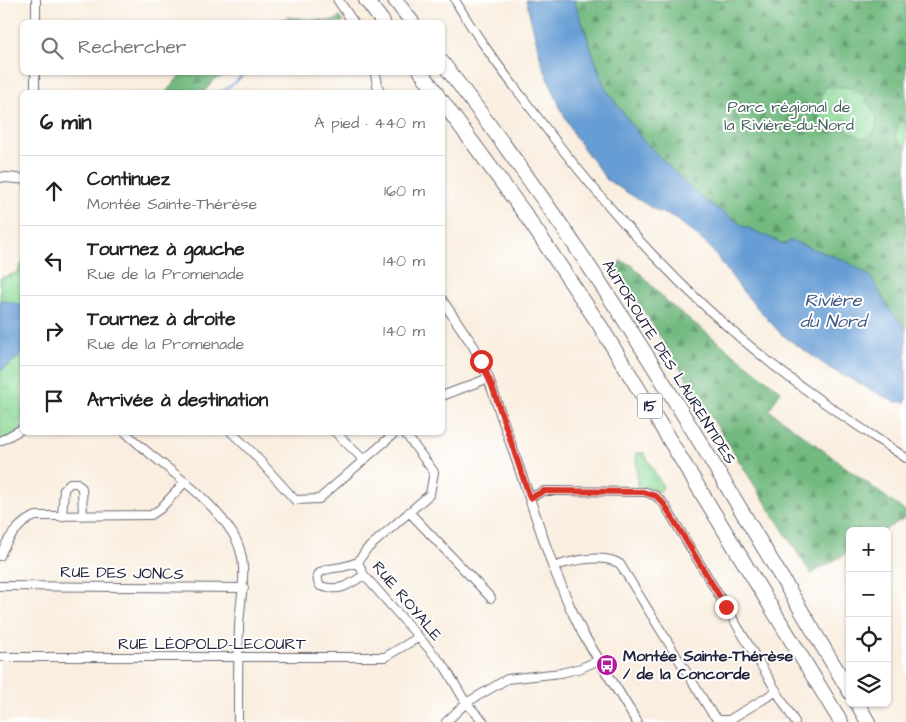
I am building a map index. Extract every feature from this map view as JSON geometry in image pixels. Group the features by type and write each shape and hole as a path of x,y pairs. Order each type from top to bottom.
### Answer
{"highway":[{"path":"366,0 381,20"},
{"path":"395,0 410,20"},
{"name":"AUTOROUTE DES LAURENTIDES","path":"445,66 535,188 621,315 846,685"},
{"path":"423,75 434,90"},
{"name":"15","path":"445,105 525,214 599,324 841,722"},
{"path":"859,707 868,722"}],"street":[{"path":"36,0 36,20"},
{"path":"338,0 352,20"},
{"path":"455,0 491,55 570,160 626,228 657,260 701,303 772,364 810,393 906,458"},
{"path":"35,75 35,90"},
{"path":"375,75 378,90"},
{"path":"0,177 20,179"},
{"path":"445,304 474,348 489,378 553,567 579,626 636,722"},
{"path":"445,395 489,378"},
{"path":"0,441 20,430"},
{"path":"129,435 185,482 212,509 234,536 242,558 244,588 239,623 238,722"},
{"path":"234,435 295,500 318,499 393,435"},
{"path":"338,435 364,460"},
{"name":"RUE ROYALE","path":"406,435 434,472 430,494 366,550 358,562 364,575 445,667 466,703 484,722"},
{"path":"0,556 4,545 25,521 36,516 151,515 160,509 185,482"},
{"path":"62,517 64,489 70,483 77,483 82,488 83,516"},
{"path":"530,498 544,491 646,492 658,498 664,504 795,722"},
{"path":"409,512 491,598"},
{"path":"553,567 575,561 594,559 612,560 620,564 711,712 718,720 729,720 777,691"},
{"path":"358,562 344,567 323,570 317,576 317,581 320,586 328,589 347,587 364,575"},
{"path":"0,578 0,586"},
{"name":"RUE DES JONCS","path":"0,586 244,588"},
{"name":"RUE LÉOPOLD-LECOURT","path":"0,657 384,657 419,637"},
{"path":"446,722 466,703 507,679 561,673 582,668 599,660"}],"green space":[{"name":"Parc régional de la Rivière-du-Nord","path":"574,0 906,0 906,328 889,309 870,276 846,261 792,241 784,244 743,226 699,196 643,140 605,88"},
{"path":"289,17 322,20 279,20"},
{"path":"180,75 228,75 215,79 206,90 168,90"},
{"path":"826,87 846,87 859,91 877,119 874,133 865,139 838,126 821,121 818,108"},
{"path":"906,121 906,148 895,137 898,127"},
{"path":"620,261 632,265 667,302 781,391 769,410 906,512 906,517 890,527 846,527 846,553 811,574 617,269"},
{"path":"20,267 20,430 0,441 0,278 17,273"},
{"path":"636,453 644,453 663,487 660,492 637,486"}],"water":[{"name":"Rivière du Nord","path":"526,0 574,0 605,88 641,138 699,196 743,226 784,244 792,241 846,261 870,276 889,309 906,328 906,402 895,402 831,369 781,334 744,293 709,246 674,217 657,211 607,180 575,137 559,105 542,64"},
{"path":"0,301 20,305 20,356 0,371"}],"waterway":[{"path":"224,90 242,75"}],"place":[{"name":"Montée Sainte-Thérèse / de la Concorde","path":"607,665"}],"route":[{"path":"481,361 492,386 530,498 544,491 643,492 654,494 664,504 726,607"}]}
